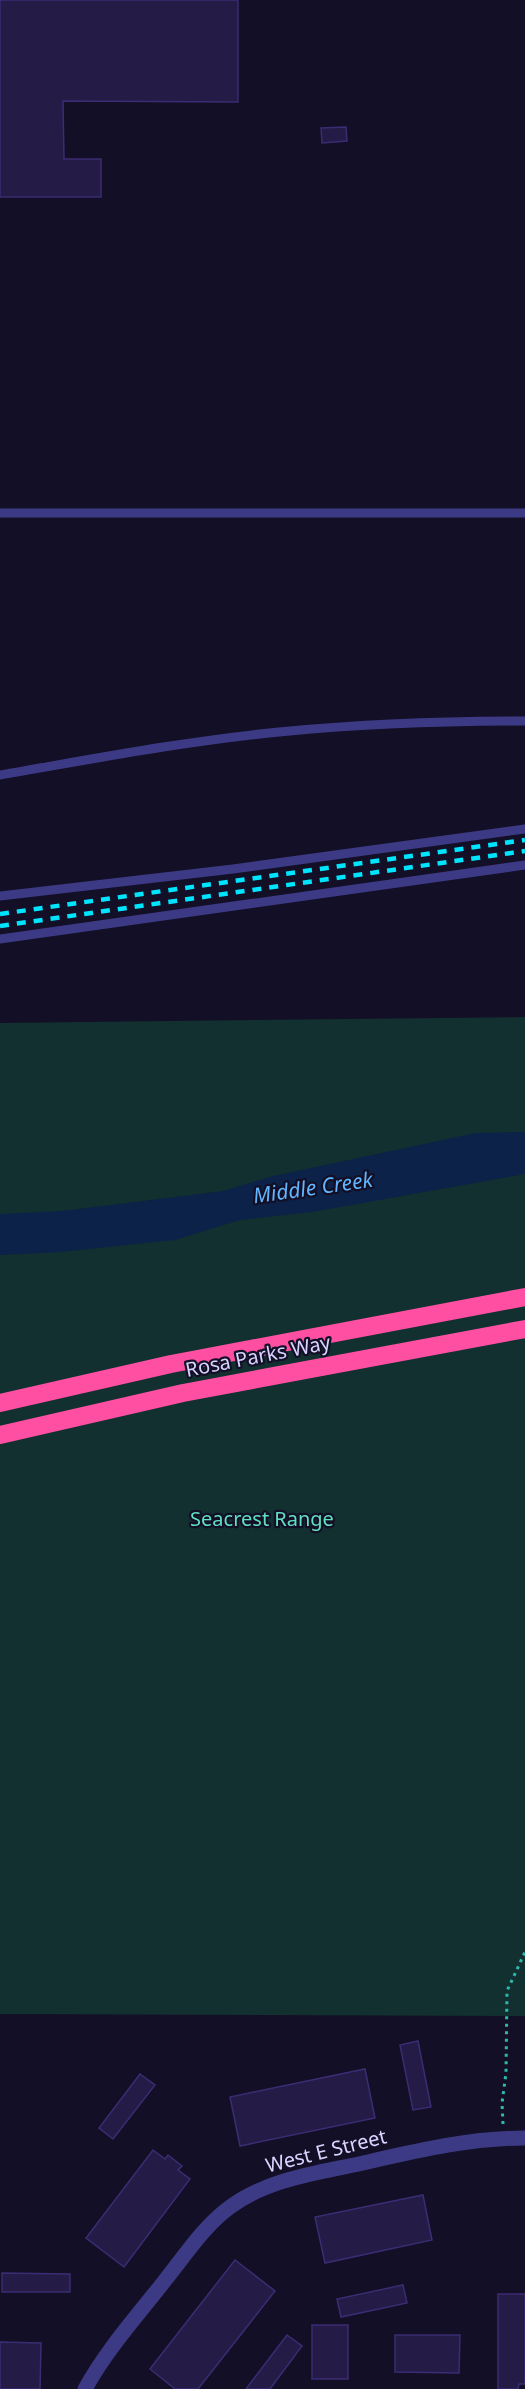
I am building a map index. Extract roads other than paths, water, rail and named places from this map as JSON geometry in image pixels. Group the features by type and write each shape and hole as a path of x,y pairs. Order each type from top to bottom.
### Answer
{"highway":[{"name":"Rosa Parks Way","path":"0,1403 171,1364 525,1297"},
{"name":"Rosa Parks Way","path":"0,1435 183,1393 525,1329"}],"street":[{"name":"West E Street","path":"85,2389 97,2367 211,2223 244,2198 277,2182 414,2151 504,2138 525,2138"}],"lane":[{"path":"0,513 525,513"},
{"path":"0,775 124,753 278,732 371,725 525,721"},
{"path":"0,896 233,869 525,829"},
{"path":"0,939 525,865"}],"water":[{"name":"Middle Creek","path":"525,1132 525,1174 312,1212 240,1220 175,1240 61,1252 0,1255 0,1214 62,1211 223,1191 273,1176 476,1133"}],"railway":[{"path":"0,914 525,840"},
{"path":"0,926 525,851"}],"park label":[{"name":"Seacrest Range","path":"262,1519"}]}
